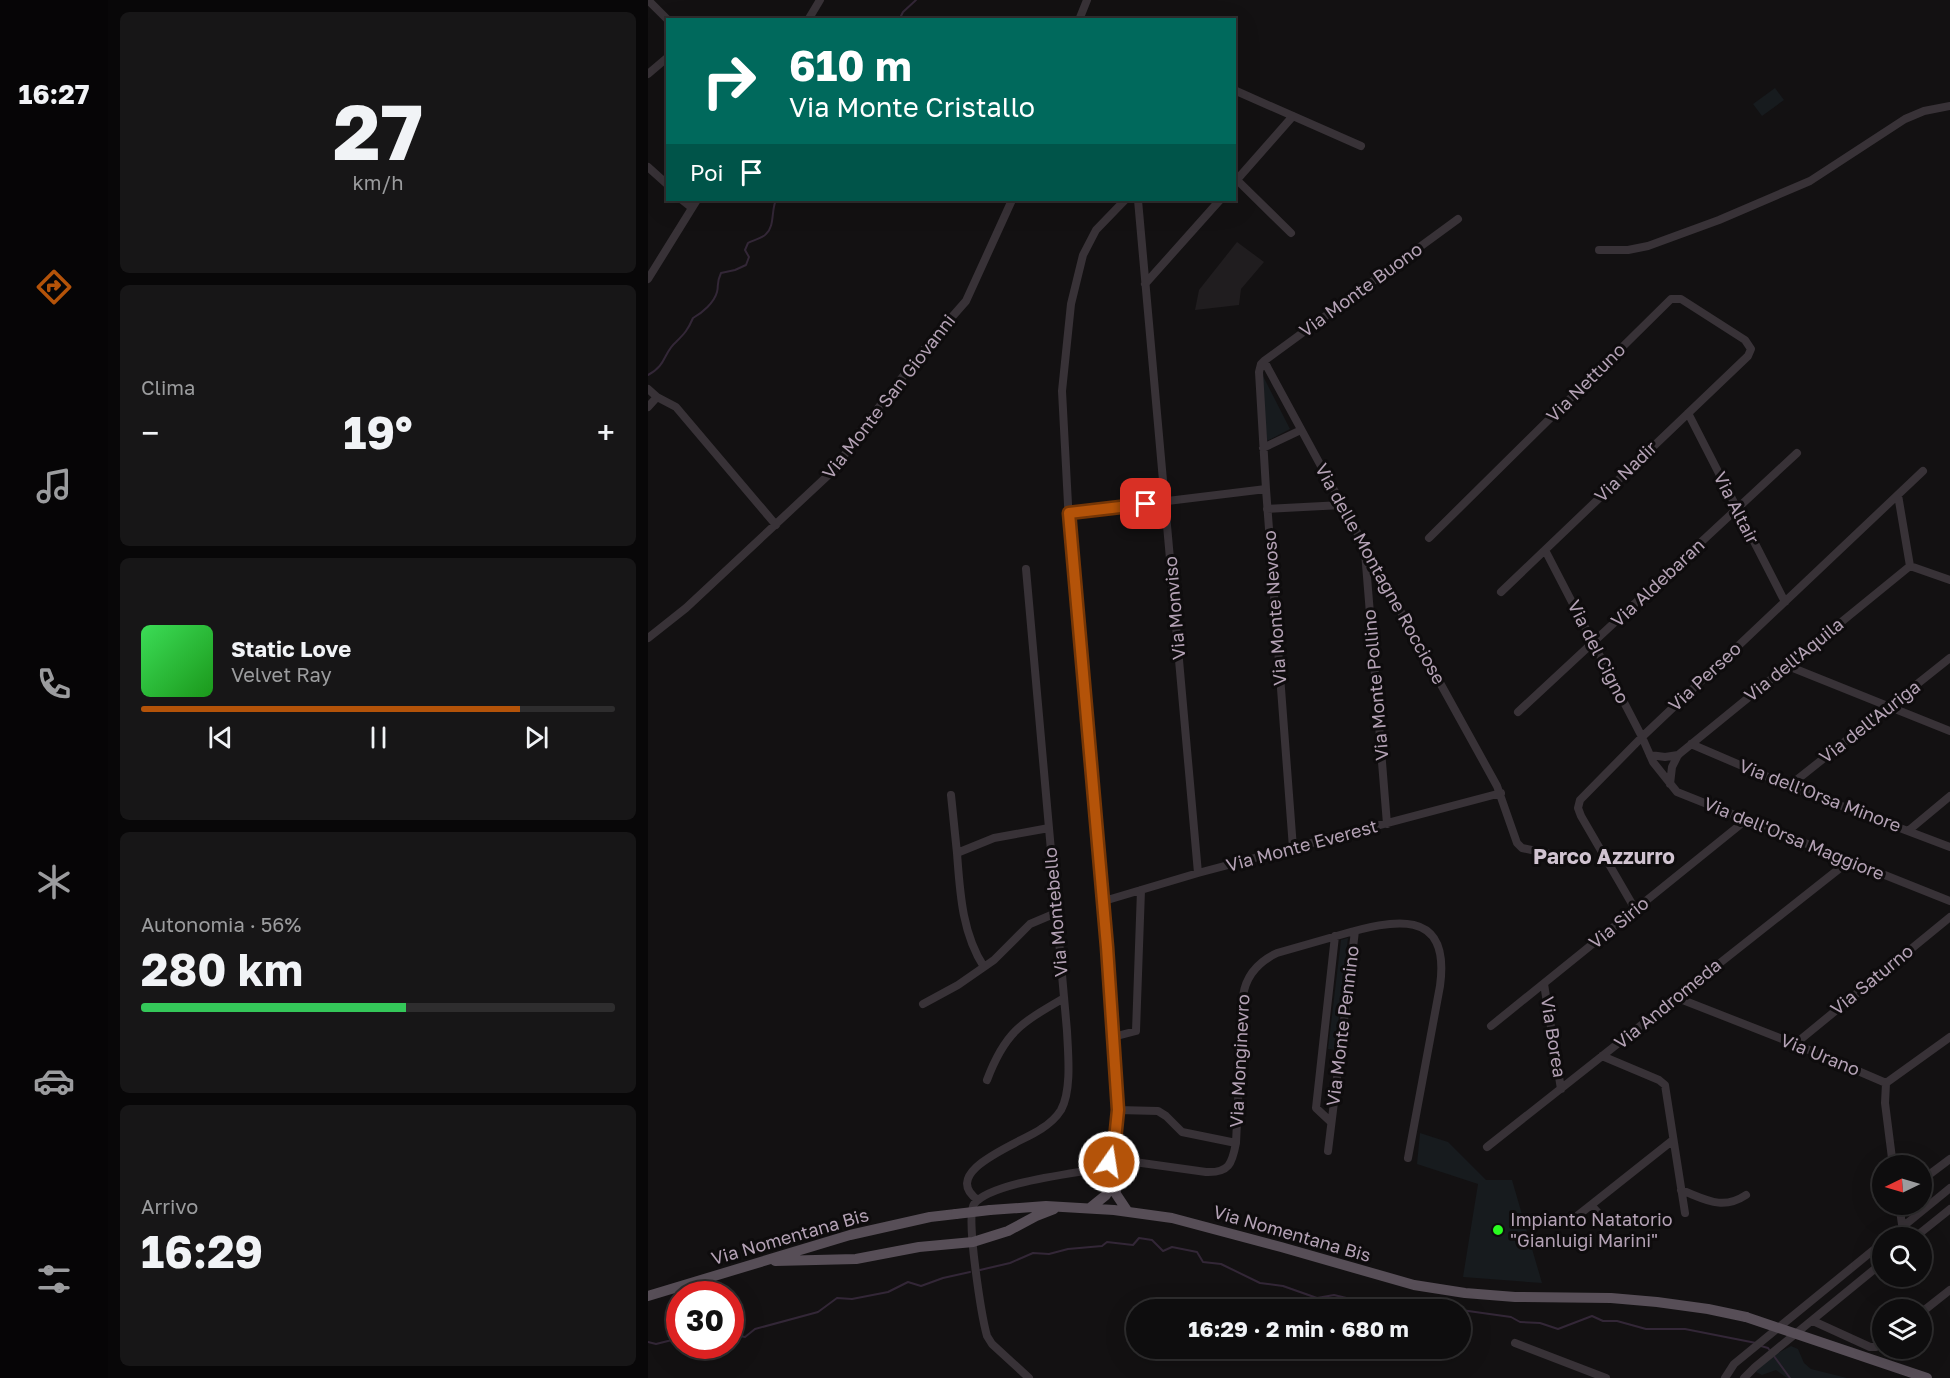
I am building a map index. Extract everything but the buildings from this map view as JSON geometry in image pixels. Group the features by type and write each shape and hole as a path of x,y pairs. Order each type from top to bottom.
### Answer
{"main road":[{"path":"1113,1159 1114,1182 1118,1197 1128,1212"},
{"path":"1090,1208 1106,1195 1114,1182"},
{"name":"Via Nomentana Bis","path":"648,1296 850,1235 930,1217 1046,1206 1090,1208 1128,1212 1194,1224 1281,1246 1414,1285 1465,1293 1515,1297 1611,1298 1708,1309 1746,1317 1927,1378"},
{"path":"760,1261 855,1259 919,1247 973,1242 1008,1231 1036,1216 1065,1207"}],"street":[{"path":"648,0 666,18"},
{"path":"809,18 820,0"},
{"path":"1080,18 1087,0"},
{"path":"648,74 666,59"},
{"path":"1236,91 1361,146"},
{"path":"1599,250 1628,250 1648,246 1719,220 1810,181 1905,119 1924,111 1950,106"},
{"path":"1291,233 1236,182 1293,116"},
{"path":"648,167 666,183"},
{"path":"683,201 692,208"},
{"path":"648,279 696,201"},
{"name":"Via Monte San Giovanni","path":"648,638 681,613 834,471 857,435 930,342 964,304 973,289 1012,201"},
{"path":"1029,1378 992,1344 987,1336 971,1214 974,1204 992,1190 1097,1169 1113,1159 1118,1110 1104,902 1069,513 1062,391 1071,304 1080,264 1089,241 1124,201"},
{"name":"Via Monviso","path":"1137,201 1198,873"},
{"path":"1145,284 1219,201"},
{"name":"Via Monte Buono","path":"1262,364 1458,219"},
{"name":"Via Nettuno","path":"1429,538 1671,299 1681,299 1742,337 1749,343 1750,353"},
{"name":"Via Nadir","path":"1501,592 1750,353"},
{"name":"Via delle Montagne Rocciose","path":"1262,364 1301,430 1501,793 1519,845 1550,854"},
{"name":"Via Monte Nevoso","path":"1262,364 1263,448 1293,848"},
{"path":"648,389 657,397 676,407 776,525"},
{"path":"648,407 657,397"},
{"name":"Via Altair","path":"1688,413 1785,602"},
{"path":"1263,448 1301,430"},
{"name":"Via Aldebaran","path":"1518,711 1594,644 1797,453"},
{"name":"Via Perseo","path":"1635,909 1581,816 1578,805 1582,797 1642,737 1923,471"},
{"path":"1069,513 1266,489"},
{"path":"1898,495 1910,566 1950,580"},
{"path":"1267,509 1342,505"},
{"name":"Via Monte Pollino","path":"1365,547 1387,824"},
{"name":"Via del Cigno","path":"1545,550 1650,755 1670,784"},
{"name":"Via dell'Aquila","path":"1678,755 1910,566"},
{"name":"Via Montebello","path":"978,1200 969,1194 967,1189 967,1180 971,1171 980,1163 1040,1130 1054,1119 1063,1106 1068,1068 1064,998 1026,569"},
{"name":"Via dell'Auriga","path":"1790,786 1950,658"},
{"path":"1788,666 1950,731"},
{"name":"Via dell'Orsa Minore","path":"1691,744 1790,786 1950,846"},
{"path":"1650,755 1665,757 1678,755"},
{"path":"1670,784 1671,767 1678,755"},
{"name":"Via dell'Orsa Maggiore","path":"1670,784 1682,794 1950,901"},
{"name":"Via Monte Everest","path":"1104,902 1198,873 1501,793"},
{"path":"951,795 963,914 973,947 984,967"},
{"path":"1908,831 1950,796"},
{"name":"Via Sirio","path":"1491,1026 1746,820"},
{"path":"957,853 990,839 1049,828"},
{"name":"Via Andromeda","path":"1487,1147 1849,861"},
{"path":"1113,1037 1136,1031 1141,890"},
{"path":"923,1004 984,967 1003,952 1030,924 1056,913"},
{"name":"Via Saturno","path":"1795,1044 1950,917"},
{"name":"Via Monginevro","path":"1113,1159 1215,1173 1224,1170 1230,1165 1236,1143 1242,1001 1247,979 1258,965 1277,953 1387,923 1401,922 1424,929 1431,936 1440,957 1440,986 1408,1158"},
{"name":"Via Monte Pennino","path":"1328,1151 1356,931"},
{"name":"Via Monte Pennino","path":"1331,1122 1316,1108 1335,936"},
{"name":"Via Borea","path":"1544,984 1562,1089"},
{"path":"987,1080 998,1053 1009,1036 1030,1018 1064,998"},
{"name":"Via Urano","path":"1675,998 1795,1044 1886,1083"},
{"path":"1892,1155 1884,1096 1886,1083 1950,1037"},
{"path":"1602,1056 1664,1083 1685,1213"},
{"path":"1118,1110 1158,1111 1182,1132 1236,1143"},
{"path":"1577,1216 1673,1140"},
{"path":"1932,1172 1950,1158"},
{"path":"1901,1215 1903,1226 1950,1188"},
{"path":"1681,1190 1723,1204 1733,1203 1746,1195"},
{"path":"1591,1204 1600,1215"},
{"path":"1928,1227 1950,1209"},
{"path":"1725,1378 1734,1364 1872,1251"},
{"path":"1744,1378 1872,1272"},
{"path":"1932,1304 1950,1290"},
{"path":"1814,1321 1872,1347"},
{"path":"1515,1343 1606,1378"}],"shaded area":[{"path":"1775,88 1784,100 1762,116 1753,104"},
{"path":"1237,242 1264,262 1241,289 1239,305 1195,310 1199,290"},
{"path":"1262,374 1290,429 1265,442"},
{"path":"1348,938 1335,1050 1328,1049 1341,940"},
{"name":"Impianto Natatorio \"Gianluigi Marini\"","path":"1420,1133 1448,1142 1486,1180 1512,1180 1542,1283 1463,1277 1478,1184 1417,1164"},
{"path":"1791,1346 1798,1349 1804,1363 1811,1369 1847,1378 1787,1378 1776,1370 1762,1375 1756,1372 1763,1361"}],"waterway":[{"path":"900,18 916,0"},
{"path":"648,375 659,367 672,346 686,332 693,318 713,300 721,273 746,265 749,257 745,250 748,243 763,237 769,231 776,201"},
{"path":"980,1270 1010,1263 1033,1253 1049,1254 1068,1249 1102,1246 1107,1242 1133,1245 1139,1238 1152,1240 1163,1251 1172,1247 1197,1252 1203,1262 1221,1264 1260,1283 1283,1286 1317,1298 1334,1295 1351,1299"},
{"path":"744,1337 755,1329 818,1312 837,1298 852,1299 888,1292 908,1282 921,1286 970,1272"},
{"path":"1471,1311 1511,1317 1520,1322 1540,1323 1558,1329 1592,1316 1603,1321 1617,1321 1646,1329 1685,1329 1756,1343"},
{"path":"648,1342 656,1344 666,1342"},
{"path":"1761,1346 1768,1348 1790,1378"}],"place":[{"name":"Impianto Natatorio \"Gianluigi Marini\"","path":"1498,1230"}],"district":[{"name":"Parco Azzurro","path":"1604,857"}],"route":[{"path":"1109,1162 1113,1159 1118,1110 1104,902 1069,513 1146,504"}]}
